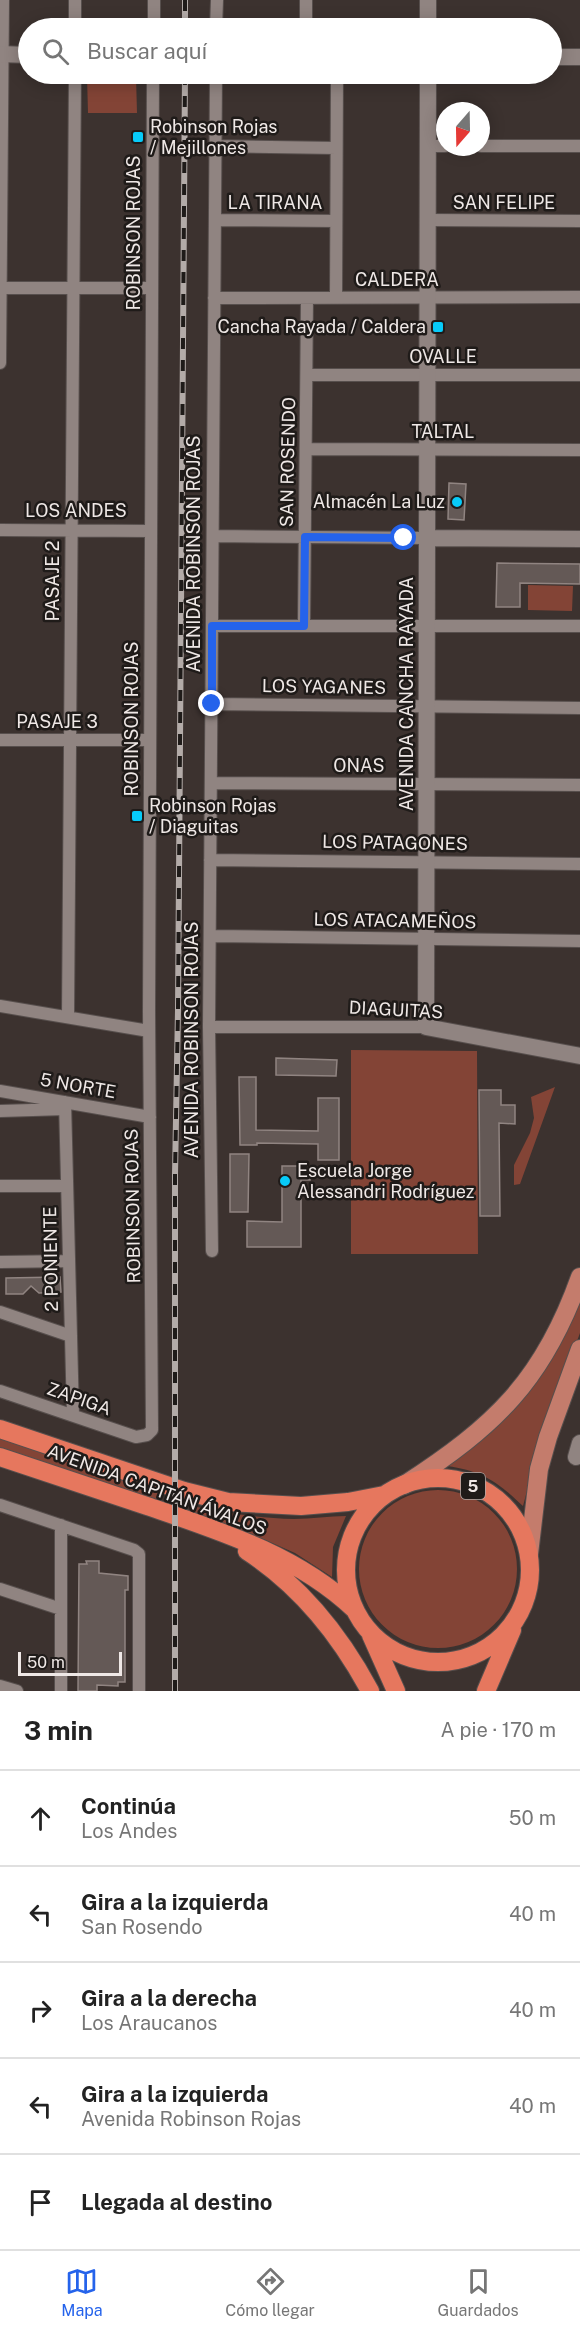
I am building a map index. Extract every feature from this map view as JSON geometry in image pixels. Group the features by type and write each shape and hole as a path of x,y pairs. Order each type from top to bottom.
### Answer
{"highway":[{"name":"AVENIDA CAPITÁN ÁVALOS","path":"0,1429 184,1491 228,1502 301,1506 348,1502 385,1494"},
{"name":"AVENIDA CAPITÁN ÁVALOS","path":"0,1457 244,1541 325,1584 356,1610"},
{"name":"5","path":"385,1494 417,1480 444,1478 458,1480 483,1490 505,1507 526,1541 530,1579 526,1597 486,1691"},
{"path":"385,1494 361,1520 348,1552 346,1576 356,1610 367,1628 396,1691"},
{"path":"196,1523 250,1553 298,1592 339,1639 370,1691"},
{"path":"367,1628 388,1646 412,1658 454,1660 480,1652 491,1645 511,1626 519,1614"}],"main road":[{"path":"404,1485 477,1434 509,1402 535,1370 554,1339 580,1277"},
{"path":"529,1554 540,1469 548,1437 580,1348"}],"street":[{"path":"0,363 3,0"},
{"path":"75,0 75,18"},
{"path":"154,0 154,18"},
{"path":"216,18 217,0"},
{"path":"306,0 306,18"},
{"path":"428,0 428,18"},
{"path":"1,54 18,55"},
{"path":"562,57 580,57"},
{"name":"PASAJE 2","path":"68,1017 75,84"},
{"name":"ROBINSON ROJAS","path":"147,1435 153,1427 149,1031 153,84"},
{"name":"AVENIDA ROBINSON ROJAS","path":"212,1251 209,1027 216,84"},
{"path":"336,298 337,84"},
{"name":"AVENIDA CANCHA RAYADA","path":"426,1027 428,220 436,146 429,84"},
{"path":"215,146 336,148"},
{"path":"490,146 580,146"},
{"name":"LA TIRANA","path":"215,220 336,221"},
{"name":"SAN FELIPE","path":"428,220 580,221"},
{"path":"0,288 152,288"},
{"name":"CALDERA","path":"214,298 580,297"},
{"name":"SAN ROSENDO","path":"304,626 307,298"},
{"name":"OVALLE","path":"307,375 580,375"},
{"name":"TALTAL","path":"306,449 580,450"},
{"name":"LOS ANDES","path":"0,530 151,531"},
{"path":"213,536 580,539"},
{"path":"212,626 580,626"},
{"name":"LOS YAGANES","path":"212,704 580,708"},
{"name":"PASAJE 3","path":"0,740 150,740"},
{"name":"ONAS","path":"211,783 580,785"},
{"name":"LOS PATAGONES","path":"210,860 580,864"},
{"name":"LOS ATACAMEÑOS","path":"210,936 580,941"},
{"path":"0,1006 149,1031"},
{"name":"DIAGUITAS","path":"209,1027 426,1027 580,1056"},
{"name":"5 NORTE","path":"0,1091 65,1106 150,1117"},
{"path":"0,1111 65,1106"},
{"name":"2 PONIENTE","path":"65,1106 73,1415"},
{"path":"0,1186 67,1186"},
{"path":"0,1262 69,1261"},
{"path":"0,1312 71,1336"},
{"name":"ZAPIGA","path":"0,1391 136,1437 147,1435"},
{"path":"0,1505 134,1550 140,1558 139,1691"},
{"path":"61,1525 61,1691"},
{"path":"0,1589 61,1609"},
{"path":"0,1686 17,1691"}],"shaded area":[{"path":"87,84 136,84 137,113 88,113"},
{"path":"528,585 573,586 572,611 528,610"},
{"path":"351,1050 477,1051 478,1254 351,1254"},
{"path":"555,1087 520,1184 514,1185 514,1165 530,1133 534,1118 531,1097"},
{"path":"580,1299 580,1333 541,1438 523,1506 506,1490 489,1479 470,1471 447,1466 492,1430 517,1406 543,1368"},
{"path":"0,1437 163,1494 160,1503 0,1451"},
{"path":"438,1490 453,1491 468,1496 482,1503 494,1513 504,1525 511,1539 516,1554 516,1584 511,1599 504,1613 494,1625 482,1635 468,1642 453,1647 438,1648 423,1647 408,1642 394,1635 382,1625 372,1613 365,1599 360,1584 359,1569 360,1554 365,1539 372,1525 382,1513 394,1503 408,1496 423,1491"},
{"path":"192,1506 243,1515 281,1518 346,1516 333,1547 332,1577 295,1553 254,1535 190,1512"}],"building":[{"name":"Almacén La Luz","path":"449,483 466,484 464,520 448,519"},
{"path":"497,563 580,564 580,584 520,583 520,607 496,607"},
{"path":"276,1058 337,1060 336,1076 276,1075"},
{"path":"239,1077 256,1077 256,1130 318,1131 318,1098 339,1098 339,1160 318,1160 318,1144 240,1145"},
{"path":"479,1090 501,1090 501,1105 515,1105 515,1124 499,1123 500,1216 480,1216"},
{"path":"230,1154 249,1154 248,1212 230,1212"},
{"path":"282,1166 310,1166 310,1180 301,1180 301,1247 247,1247 247,1221 282,1222"},
{"path":"60,1277 61,1292 39,1293 31,1286 23,1294 6,1294 6,1278"},
{"path":"86,1561 99,1561 99,1573 128,1576 128,1590 125,1590 125,1682 118,1682 118,1686 97,1685 97,1691 78,1691 79,1564 87,1564"}],"railway":[{"path":"185,0 185,18"},
{"path":"175,1691 175,1174 185,84"}],"place":[{"name":"Robinson Rojas / Mejillones","path":"138,137"},
{"name":"Cancha Rayada / Caldera","path":"438,327"},
{"name":"Almacén La Luz","path":"457,502"},
{"name":"Robinson Rojas / Diaguitas","path":"137,816"},
{"name":"Escuela Jorge Alessandri Rodríguez","path":"285,1181"}],"route":[{"path":"212,704 212,626 304,626 305,537 404,538"}]}
